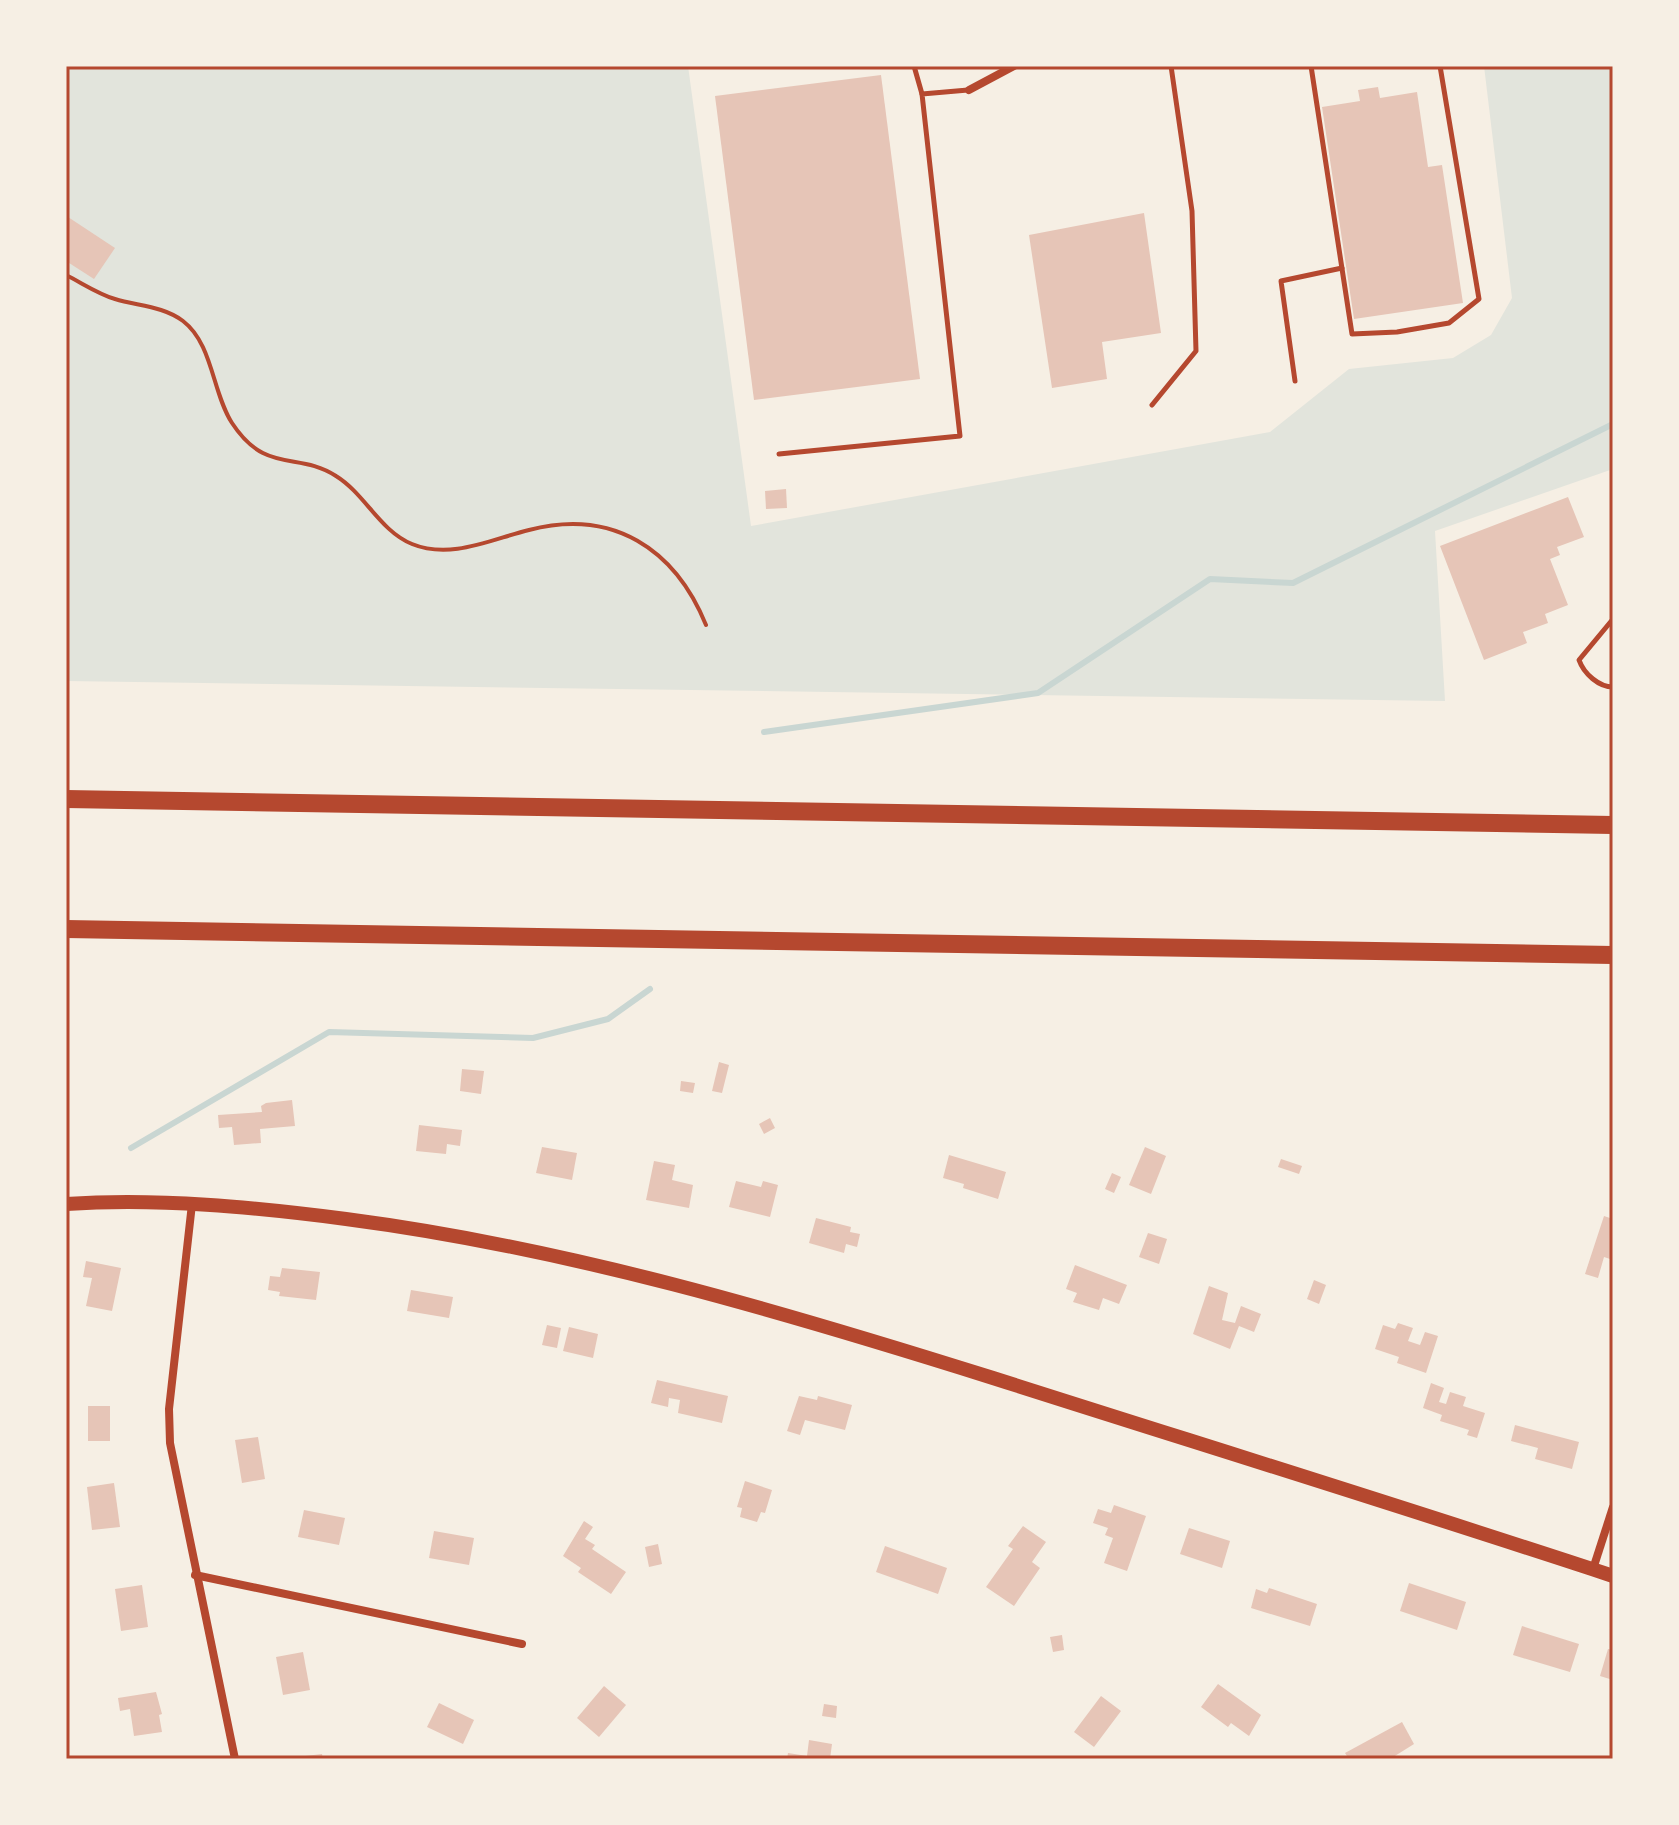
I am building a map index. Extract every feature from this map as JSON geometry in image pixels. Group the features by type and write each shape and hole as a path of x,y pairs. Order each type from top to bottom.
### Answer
{"highway":[{"path":"66,799 1613,825"},
{"path":"66,929 1613,955"}],"main road":[{"path":"66,1204 192,1203 256,1207 429,1230 639,1274 856,1334 1613,1576"}],"street":[{"path":"969,90 1000,70 1014,66"},
{"path":"192,1203 169,1409 170,1443 235,1759"},
{"path":"1593,1569 1613,1507"},
{"path":"195,1575 522,1644"}],"lane":[{"path":"779,454 960,436 922,94 914,66"},
{"path":"1152,405 1196,351 1192,211 1171,66"},
{"path":"1311,66 1352,334 1397,332 1449,323 1479,299 1440,66"},
{"path":"922,94 969,90"},
{"path":"1295,381 1281,281 1342,268"},
{"path":"1613,619 1579,660 1582,669 1602,686 1613,687"}],"path":[{"path":"66,275 113,299 164,311 182,320 195,333 218,397 247,443 267,456 321,468 337,476 389,529 411,544 433,550 453,550 534,528 570,525 632,535 661,553 695,598 706,625"}],"shaded area":[{"path":"66,66 688,66 751,526 1270,432 1349,369 1453,358 1491,335 1512,298 1484,66 1613,66 1613,469 1435,531 1445,701 66,681"}],"building":[{"path":"881,75 920,379 754,400 715,96"},
{"path":"1378,87 1380,98 1417,92 1428,167 1442,165 1463,303 1354,319 1322,107 1360,101 1358,90"},
{"path":"1144,213 1161,333 1102,342 1107,379 1052,388 1029,235"},
{"path":"68,217 115,248 94,279 66,261"},
{"path":"786,489 787,508 766,509 765,491"},
{"path":"1568,497 1584,537 1557,547 1560,555 1550,559 1568,605 1545,614 1548,623 1523,632 1527,643 1484,660 1440,546"},
{"path":"719,1062 729,1065 722,1093 712,1091"},
{"path":"462,1069 484,1071 481,1094 460,1091"},
{"path":"681,1081 695,1083 693,1093 680,1091"},
{"path":"292,1100 295,1126 260,1129 261,1143 234,1145 232,1127 219,1128 218,1115 262,1112 261,1106 266,1103"},
{"path":"770,1118 775,1128 764,1134 759,1124"},
{"path":"419,1125 462,1130 460,1146 447,1144 446,1154 416,1151"},
{"path":"542,1147 577,1153 572,1180 536,1173"},
{"path":"1145,1147 1166,1156 1151,1194 1129,1185"},
{"path":"949,1155 1006,1172 998,1199 943,1178"},
{"path":"1281,1159 1302,1166 1299,1174 1278,1167"},
{"path":"654,1161 675,1165 672,1180 693,1185 689,1208 646,1200"},
{"path":"1112,1173 1121,1177 1114,1193 1105,1189"},
{"path":"736,1181 761,1187 763,1181 778,1185 770,1217 729,1207"},
{"path":"1604,1216 1613,1219 1613,1260 1604,1257 1598,1278 1585,1274"},
{"path":"816,1218 851,1227 850,1232 860,1234 857,1247 846,1244 844,1253 809,1243"},
{"path":"1148,1233 1167,1239 1159,1264 1139,1257"},
{"path":"86,1261 121,1268 112,1311 86,1306 92,1278 83,1277"},
{"path":"1075,1265 1127,1285 1119,1304 1103,1298 1099,1310 1073,1302 1077,1293 1066,1289"},
{"path":"282,1268 320,1272 316,1300 279,1296 280,1292 268,1290 270,1276 280,1277"},
{"path":"1314,1280 1326,1285 1319,1304 1307,1299"},
{"path":"1209,1286 1228,1293 1222,1320 1235,1323 1241,1306 1261,1314 1254,1332 1239,1326 1230,1349 1193,1334"},
{"path":"411,1290 453,1297 449,1318 407,1311"},
{"path":"1398,1323 1413,1328 1408,1341 1420,1345 1425,1332 1438,1336 1426,1373 1397,1363 1399,1357 1375,1349 1383,1325 1395,1329"},
{"path":"547,1325 561,1328 557,1348 542,1345"},
{"path":"569,1327 598,1334 593,1358 563,1351"},
{"path":"657,1380 728,1396 722,1423 678,1413 680,1400 669,1398 668,1407 651,1403"},
{"path":"1431,1383 1444,1388 1439,1402 1446,1404 1450,1392 1466,1397 1463,1406 1485,1413 1477,1438 1467,1435 1469,1430 1440,1421 1442,1415 1423,1408"},
{"path":"799,1396 817,1400 818,1396 852,1405 845,1430 805,1420 800,1435 787,1431"},
{"path":"88,1406 110,1406 110,1441 88,1441"},
{"path":"1515,1425 1579,1442 1572,1469 1535,1459 1538,1448 1511,1441"},
{"path":"258,1437 265,1479 242,1483 235,1440"},
{"path":"745,1481 772,1490 765,1513 761,1512 757,1522 740,1517 742,1508 737,1507"},
{"path":"114,1483 120,1527 92,1530 87,1487"},
{"path":"1114,1505 1146,1516 1127,1571 1104,1563 1113,1538 1105,1535 1108,1528 1093,1523 1098,1509 1111,1513"},
{"path":"304,1510 345,1518 339,1545 298,1537"},
{"path":"584,1521 593,1527 585,1539 595,1545 592,1549 626,1572 611,1594 578,1572 581,1568 563,1556"},
{"path":"1023,1526 1046,1542 1032,1562 1040,1568 1014,1606 986,1587 1013,1549 1008,1546"},
{"path":"1189,1528 1230,1541 1222,1568 1180,1554"},
{"path":"434,1531 474,1538 469,1565 429,1558"},
{"path":"658,1544 662,1564 649,1567 645,1547"},
{"path":"885,1546 947,1568 938,1594 876,1572"},
{"path":"1409,1583 1466,1602 1457,1630 1400,1611"},
{"path":"142,1585 148,1627 121,1631 115,1589"},
{"path":"1269,1588 1317,1604 1310,1626 1251,1608 1256,1589 1267,1593"},
{"path":"1522,1626 1579,1644 1570,1672 1513,1655"},
{"path":"1062,1635 1064,1650 1053,1652 1050,1637"},
{"path":"1608,1649 1613,1650 1613,1680 1600,1676"},
{"path":"303,1652 310,1690 283,1695 276,1657"},
{"path":"1218,1684 1261,1715 1249,1736 1231,1723 1228,1727 1201,1707"},
{"path":"604,1686 626,1705 599,1737 577,1718"},
{"path":"156,1692 162,1714 159,1715 162,1732 134,1736 130,1709 120,1711 118,1698"},
{"path":"1101,1696 1121,1711 1094,1747 1074,1732"},
{"path":"439,1703 474,1720 463,1744 427,1727"},
{"path":"824,1704 837,1706 836,1718 822,1716"},
{"path":"1402,1722 1414,1744 1390,1759 1349,1759 1345,1753"},
{"path":"809,1740 832,1744 830,1759 787,1759 788,1753 807,1756"},
{"path":"322,1754 323,1759 297,1757"}],"waterway":[{"path":"764,732 1038,693 1210,579 1293,583 1613,424"},
{"path":"131,1148 329,1032 533,1038 608,1019 650,989"}]}
